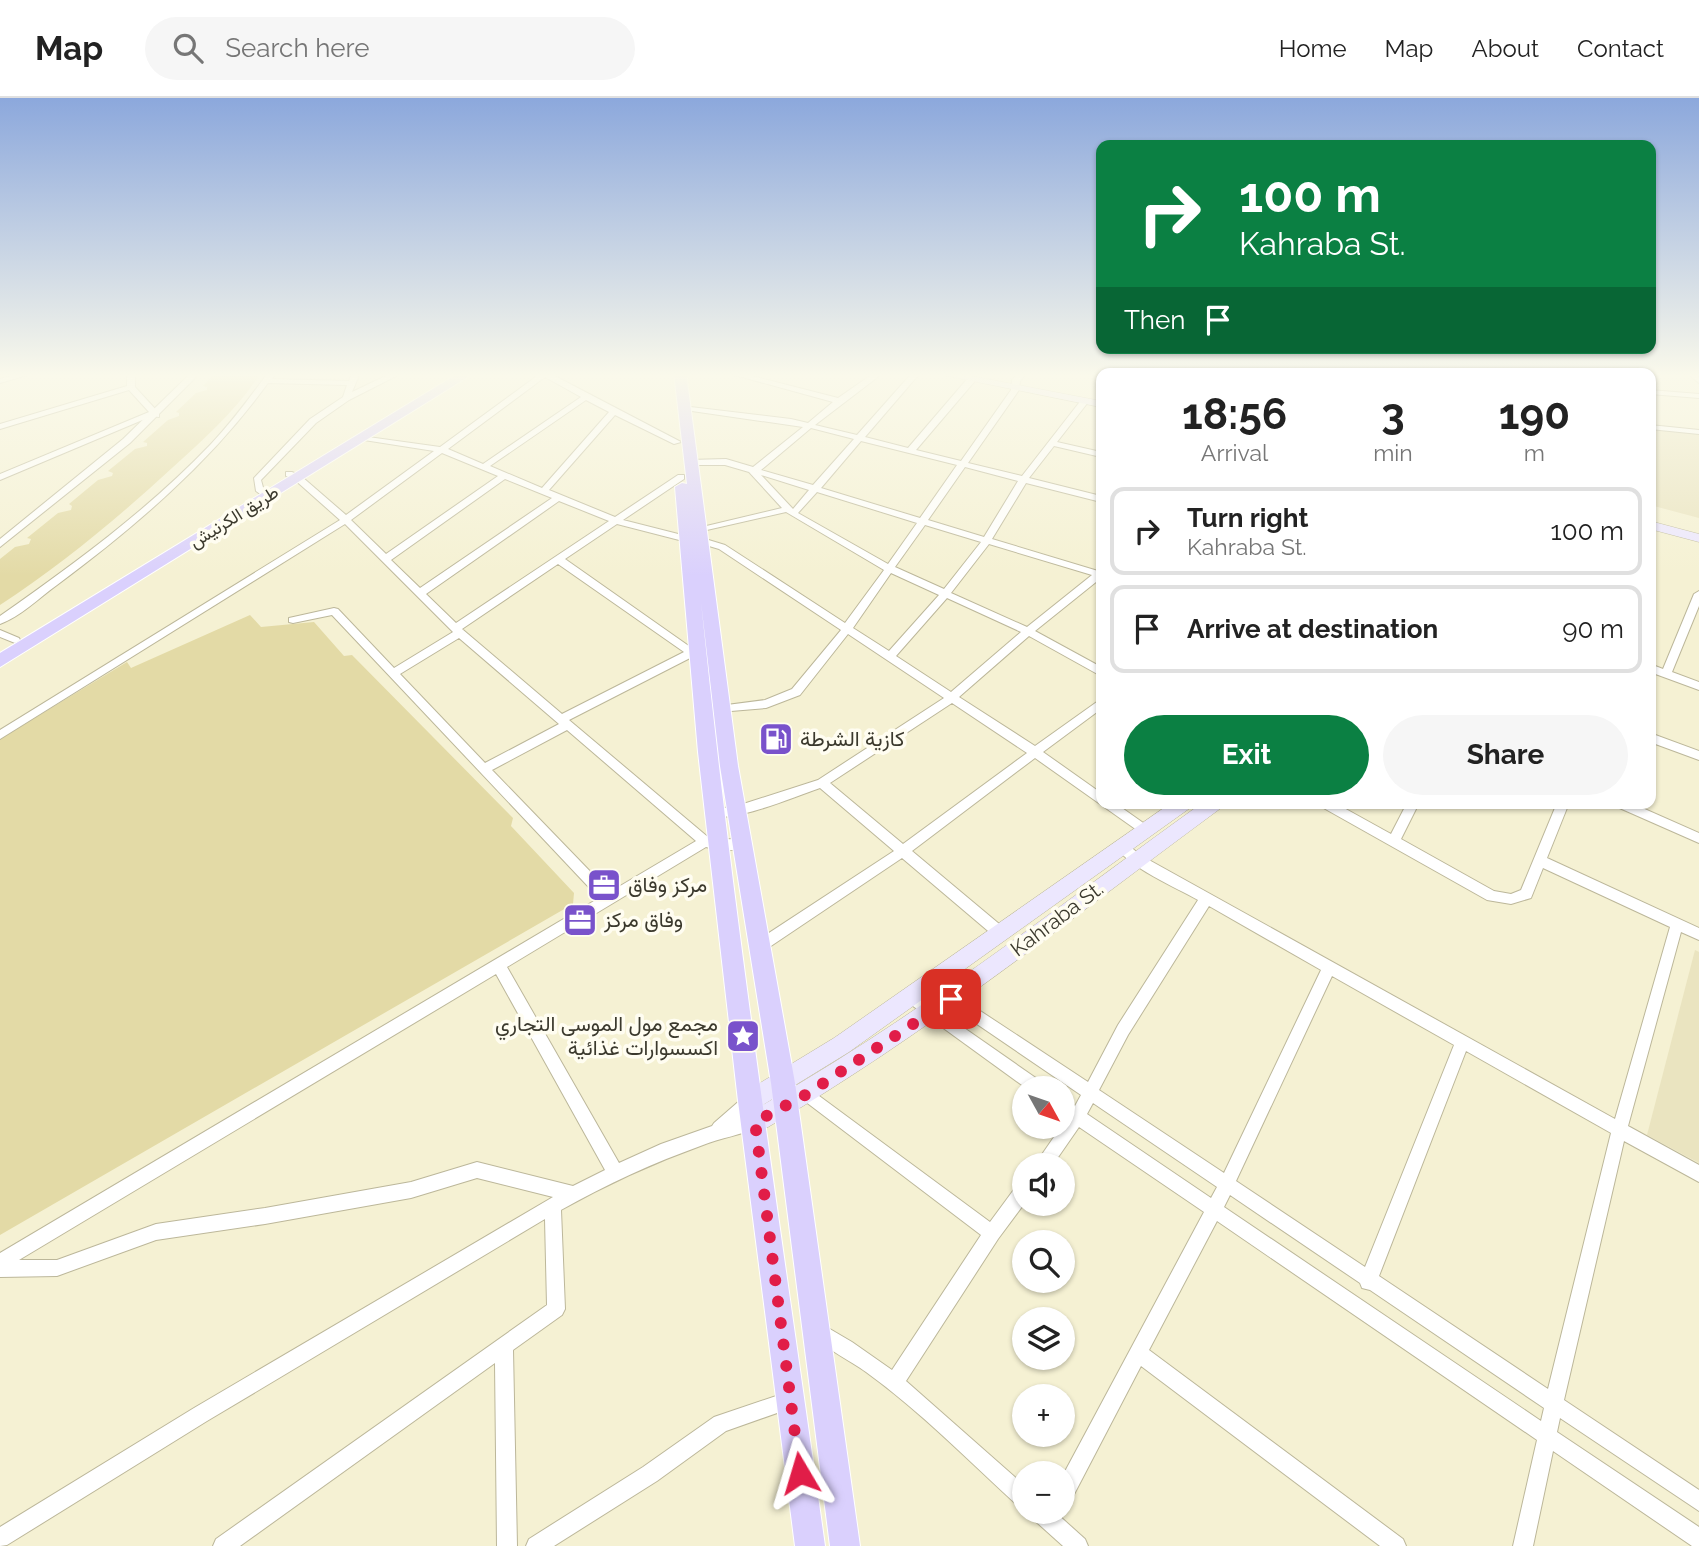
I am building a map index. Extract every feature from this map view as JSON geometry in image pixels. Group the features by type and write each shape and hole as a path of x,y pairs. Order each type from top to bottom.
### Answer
{"main road":[{"name":"طريق الكرنيش","path":"0,661 349,441"},
{"name":"طريق الكرنيش","path":"0,649 260,491 358,441"},
{"path":"689,441 697,537 723,709 726,812 722,844 752,1111 810,1546"},
{"path":"677,442 681,477 697,537 695,654 726,812"},
{"path":"1656,516 1699,527"},
{"path":"1656,527 1699,538"},
{"name":"Kahraba St.","path":"783,1095 807,1094 951,999 1129,853 1145,831 1176,809"},
{"name":"Kahraba St.","path":"752,1111 783,1095 999,932 1205,809"},
{"path":"722,844 760,946 845,1546"}],"street":[{"path":"0,477 89,441"},
{"path":"0,544 123,441"},
{"path":"0,621 71,571 154,503 218,441"},
{"path":"260,491 257,480 294,441"},
{"path":"380,441 442,450 617,521 697,537 722,547 1036,753 1096,795"},
{"path":"0,735 346,520 455,441"},
{"path":"485,466 522,441"},
{"path":"544,491 588,441"},
{"path":"753,472 790,441"},
{"path":"697,537 791,511 855,441"},
{"path":"869,441 1096,498"},
{"path":"911,450 919,441"},
{"path":"723,709 766,704 796,692 846,630 979,441"},
{"path":"889,658 946,593 987,540 1024,479 1053,441"},
{"path":"1051,443 1096,454"},
{"path":"692,462 726,461 753,472 1096,573"},
{"path":"753,472 791,511 888,568 1028,631 1096,670"},
{"path":"387,559 505,475"},
{"path":"0,1262 609,900 722,844 564,722 458,631 346,520 293,476"},
{"path":"393,673 681,477"},
{"path":"420,593 559,497"},
{"path":"485,768 564,722 695,654 559,560"},
{"path":"726,812 821,783 951,698 1028,631 1096,577"},
{"path":"1666,674 1699,594"},
{"path":"293,620 334,611 609,900"},
{"path":"0,632 15,640"},
{"path":"1656,670 1699,686"},
{"path":"760,946 903,851 1096,707"},
{"path":"1656,739 1699,756"},
{"path":"821,783 999,932"},
{"path":"1115,809 1145,831"},
{"path":"1335,809 1492,896 1511,899 1526,894 1561,809"},
{"path":"1393,842 1410,809"},
{"path":"1633,809 1699,838"},
{"path":"1129,853 1206,899 1699,1174"},
{"path":"1540,860 1699,934"},
{"path":"1051,1153 1077,1116 1123,1030 1206,899"},
{"path":"1523,1546 1619,1131 1677,924"},
{"path":"499,966 616,1174"},
{"path":"1075,1472 1226,1185 1329,968"},
{"path":"932,982 951,999 1368,1282 1699,1501"},
{"path":"911,997 1021,1076"},
{"path":"1368,1282 1462,1043"},
{"path":"807,1094 992,1233"},
{"path":"0,1538 113,1466 573,1194 716,1131 752,1111"},
{"path":"1077,1116 1699,1539"},
{"path":"0,1269 57,1269 156,1232 411,1190 477,1170 573,1194"},
{"path":"223,1546 556,1309 553,1206"},
{"path":"894,1383 1012,1206"},
{"path":"816,1330 844,1345 894,1383 1012,1487"},
{"path":"504,1348 507,1546"},
{"path":"1138,1353 1396,1546"},
{"path":"536,1546 650,1474 721,1424 791,1400"},
{"path":"1057,1524 1079,1546"}],"shaded area":[{"path":"202,441 110,523 0,605 0,559 15,547 29,544 31,539 27,538 58,513 71,510 72,506 69,504 98,480 112,476 113,473 108,471 135,449 147,446 147,443 143,442"},
{"path":"1656,441 1699,441 1699,518 1656,507"},
{"path":"250,615 261,627 314,622 344,656 352,655 513,818 511,826 574,893 573,904 0,1235 0,739 127,662 131,668"},
{"path":"1695,950 1699,952 1699,1163 1647,1135"}],"place":[{"name":"كازية الشرطة","path":"776,739"},
{"name":"مركز وفاق","path":"604,885"},
{"name":"وفاق مركز","path":"580,920"},
{"name":"مجمع مول الموسى التجاري اكسسوارات غذائية","path":"743,1036"}],"route":[{"path":"800,1473 755,1122 807,1094 951,999"}]}
